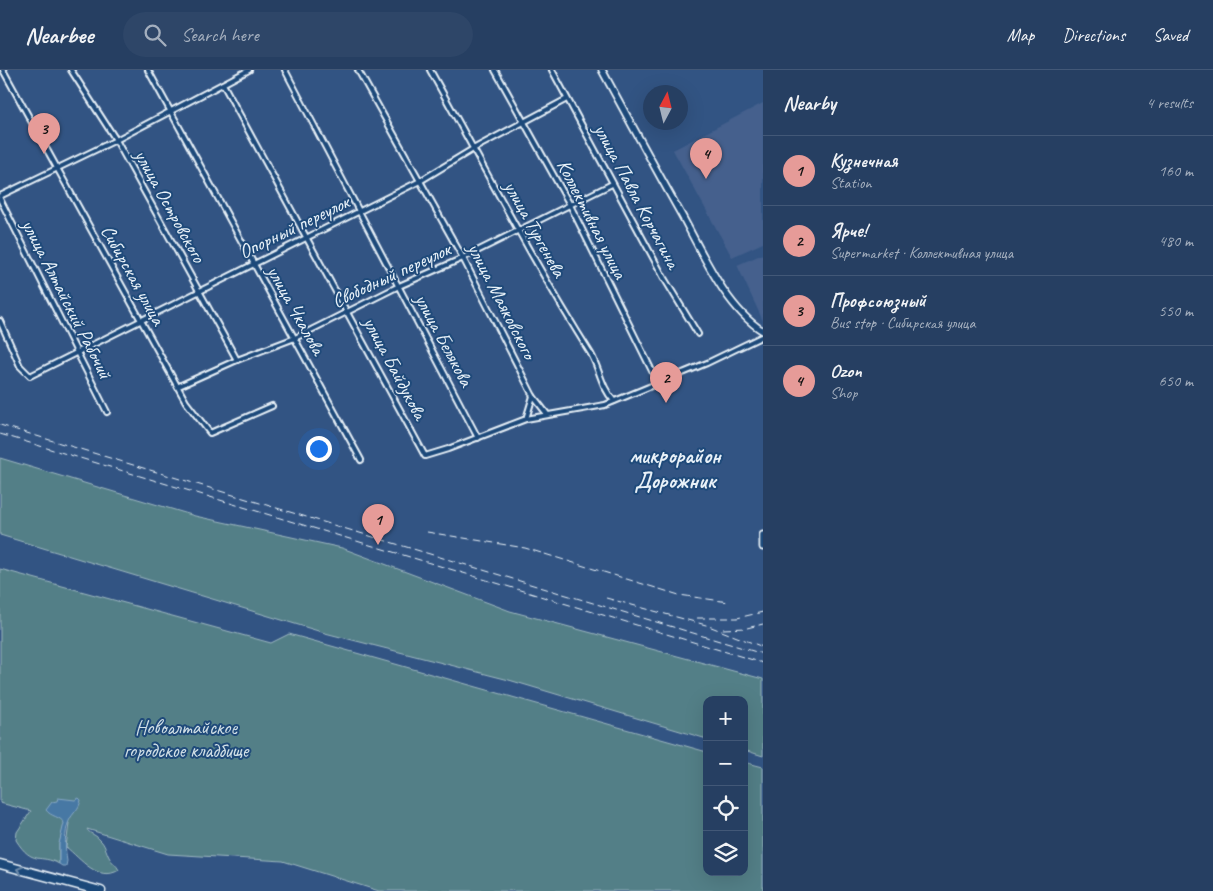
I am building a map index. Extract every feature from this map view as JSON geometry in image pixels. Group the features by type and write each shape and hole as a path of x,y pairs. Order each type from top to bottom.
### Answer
{"highway":[{"path":"0,864 101,891"}],"street":[{"name":"Сибирская улица","path":"3,70 179,386 186,402 210,433 272,406"},
{"name":"улица Островского","path":"71,70 116,140 237,360"},
{"name":"улица Чкалова","path":"148,70 361,460"},
{"path":"0,198 249,70"},
{"name":"улица Белякова","path":"286,70 478,438"},
{"name":"улица Маяковского","path":"358,70 463,258 533,396 547,414"},
{"name":"улица Тургенева","path":"430,70 519,231 592,357 606,393 614,402"},
{"name":"Коллективная улица","path":"496,70 570,205 658,383"},
{"name":"улица Павла Корчагина","path":"552,70 612,184 664,278 698,334"},
{"path":"602,70 710,266 736,307 749,322 763,331"},
{"name":"улица Байдукова","path":"223,84 348,312 424,456 478,438"},
{"name":"Опорный переулок","path":"0,321 20,366 30,376 420,181 473,149 567,99"},
{"name":"Свободный переулок","path":"179,386 237,360 295,338 399,286 519,231 612,184"},
{"name":"улица Алтайский Рабочий","path":"0,198 107,412"},
{"path":"478,438 526,419 547,414 573,412 614,402 763,336"},
{"path":"526,419 533,396"},
{"path":"763,535 763,547"}],"shaded area":[{"path":"763,103 763,243 732,257 673,150"},
{"path":"763,254 763,321 737,265"},
{"path":"58,798 75,800 79,798 81,800 66,830 66,866 59,864 59,844 64,823 46,810"}],"green space":[{"path":"0,458 195,516 342,548 510,611 763,679 763,756 748,751 748,696 703,696 703,738 509,680 325,633 0,535"},
{"name":"Новоалтайское городское кладбище","path":"0,569 271,643 289,634 703,751 703,876 748,876 748,763 763,767 763,891 379,891 283,861 168,854 87,829 101,841 110,859 119,870 104,873 90,868 66,847 69,823 65,823 59,844 59,864 27,854 16,840 17,832 31,811 0,803"}],"railway":[{"path":"0,425 763,654"},
{"path":"0,434 763,663"},
{"path":"427,532 525,548 679,595 729,602"},
{"path":"606,598 706,625 763,647"},
{"path":"697,618 737,618 763,612"},
{"path":"723,629 747,628 763,624"}],"place":[{"name":"Профсоюзный","path":"44,154"},
{"name":"Ozon","path":"706,179"},
{"name":"Ярче!","path":"666,403"},
{"name":"Кузнечная","path":"378,545"}],"district":[{"name":"микрорайон Дорожник","path":"675,468"}]}
